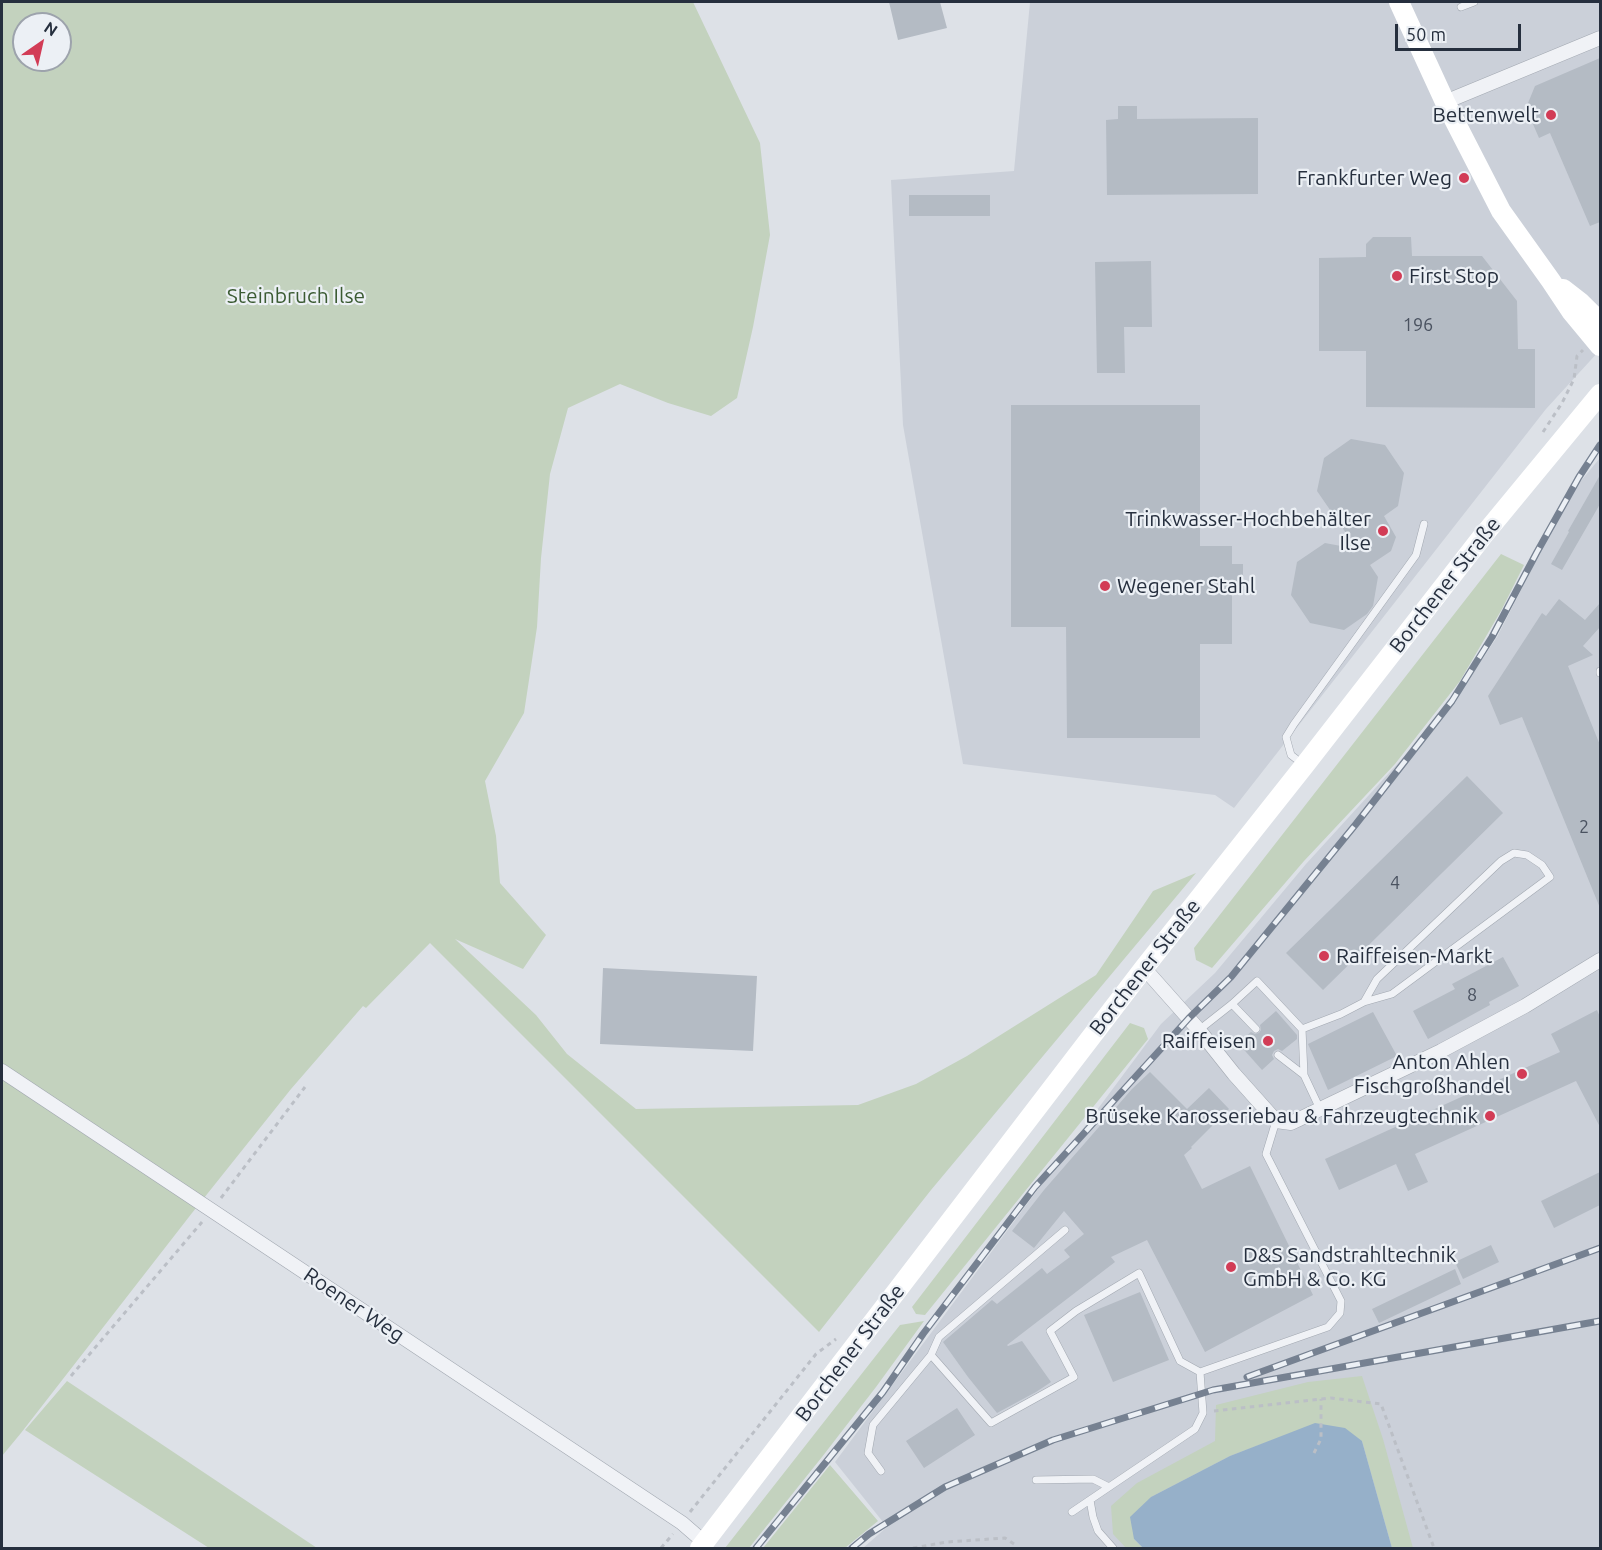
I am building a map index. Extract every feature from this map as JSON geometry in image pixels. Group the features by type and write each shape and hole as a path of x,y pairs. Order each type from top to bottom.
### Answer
{"main road":[{"path":"1399,2 1445,102 1501,211 1570,311 1600,346"},
{"path":"1551,281 1591,304 1600,322"},
{"name":"Borchener Straße","path":"702,1546 1144,968 1482,537 1600,394"}],"street":[{"path":"1445,102 1600,38"},
{"path":"1144,968 1276,1121 1291,1123 1441,1051 1525,1006 1600,960"},
{"name":"Roener Weg","path":"2,1071 682,1523 702,1546"}],"lane":[{"path":"1461,7 1474,2"},
{"path":"1304,766 1291,755 1286,737 1300,714 1416,555 1424,524"},
{"path":"1302,1029 1341,1014 1364,1002 1392,994 1550,877 1542,865 1527,855 1514,854 1500,861 1377,979 1364,1002"},
{"path":"1199,1030 1257,981 1302,1029 1304,1075 1320,1109"},
{"path":"1232,1004 1256,1029"},
{"path":"1278,1054 1304,1075"},
{"path":"931,1355 991,1423 1074,1377 1050,1331 1076,1311 1138,1273 1180,1361 1200,1372 1328,1327 1340,1313 1341,1301 1266,1154 1276,1121"},
{"path":"881,1471 868,1453 873,1425 931,1355 939,1337 1065,1230"},
{"path":"1072,1512 1195,1429 1203,1413 1200,1372"},
{"path":"1036,1480 1093,1479 1109,1487"},
{"path":"1090,1500 1098,1531 1113,1548"}],"path":[{"path":"231,1185 305,1087"},
{"path":"71,1376 212,1211"},
{"path":"1203,1413 1331,1398 1381,1404 1434,1548"},
{"path":"1314,1453 1321,1439 1321,1399"},
{"path":"913,1548 947,1542 1005,1538 1014,1544"}],"shaded area":[{"path":"1030,2 1600,2 1600,350 1546,409 1234,808 1215,795 963,764 903,425 891,180 1014,171"},
{"path":"1600,458 1600,1548 1392,1548 1362,1441 1134,1539 1143,1548 863,1548 887,1527 835,1462 1161,1024 1215,973 1306,864 1453,703 1497,637 1570,494"}],"green space":[{"name":"Steinbruch Ilse","path":"2,2 693,2 760,143 770,235 737,398 711,416 668,403 620,384 568,408 550,474 541,558 537,627 524,713 485,781 496,836 500,883 546,935 523,969 455,939 536,1015 567,1054 636,1109 858,1105 916,1084 967,1056 1096,975 1153,891 1196,873 931,1190 819,1332 430,943 366,1008 363,1006 291,1089 2,1456"},
{"path":"1501,554 1524,565 1502,609 1460,681 1395,764 1304,861 1212,968 1196,960 1194,948"},
{"path":"1130,1023 1144,1028 1148,1039 925,1315 916,1314 912,1307"},
{"path":"924,1321 876,1387 749,1548 725,1548 900,1325"},
{"path":"1362,1376 1383,1439 1413,1548 1392,1548 1362,1441 1315,1424 1230,1456 1151,1497 1134,1539 1143,1548 1126,1548 1113,1534 1111,1506 1137,1483 1215,1441 1216,1405 1308,1382"},
{"path":"67,1381 317,1548 209,1548 25,1430"},
{"path":"830,1465 878,1521 845,1548 763,1548"}],"water":[{"path":"1315,1423 1345,1428 1362,1441 1392,1548 1143,1548 1134,1539 1130,1517 1151,1497 1230,1456"}],"building":[{"path":"889,2 940,2 947,28 898,40"},
{"path":"1600,58 1600,222 1590,226 1550,133 1539,138 1526,108 1535,86"},
{"path":"1118,106 1137,106 1137,119 1258,118 1258,194 1107,195 1106,120 1118,119"},
{"path":"909,195 990,195 990,216 909,216"},
{"path":"1373,237 1411,237 1412,256 1482,256 1517,301 1518,349 1535,349 1535,408 1366,407 1366,351 1319,351 1319,258 1366,257 1366,244"},
{"path":"1151,261 1152,327 1124,327 1125,373 1097,373 1095,262"},
{"name":"Wegener Stahl","path":"1011,405 1200,405 1200,546 1232,546 1232,564 1243,564 1243,588 1232,588 1232,644 1200,644 1200,738 1067,738 1066,627 1011,627"},
{"name":"Trinkwasser-Hochbehälter Ilse","path":"1351,439 1385,445 1404,473 1398,506 1384,516 1396,537 1391,551 1370,565 1378,577 1373,606 1367,614 1344,630 1310,623 1291,595 1297,562 1325,543 1357,549 1317,491 1324,458"},
{"path":"1600,475 1600,504 1562,570 1551,564"},
{"path":"1559,599 1585,620 1600,603 1600,627 1583,646 1593,655 1568,666 1600,745 1600,908 1522,717 1500,725 1488,696 1542,613 1546,616"},
{"path":"1467,776 1503,813 1323,990 1286,953"},
{"path":"1503,957 1519,986 1489,1002 1490,1005 1428,1039 1413,1011 1455,989 1452,984"},
{"path":"603,968 757,976 753,1051 600,1044"},
{"path":"1597,1010 1600,1017 1600,1127 1576,1081 1415,1154 1428,1182 1408,1191 1396,1164 1339,1190 1325,1159 1560,1052 1551,1034"},
{"path":"1276,1011 1297,1035 1297,1039 1282,1051 1278,1049 1274,1051 1272,1055 1274,1059 1262,1070 1238,1043 1251,1032 1259,1033 1260,1025"},
{"path":"1373,1012 1397,1056 1328,1090 1308,1044"},
{"path":"1150,1072 1187,1109 1209,1088 1229,1109 1184,1155 1202,1189 1250,1166 1313,1295 1205,1352 1147,1240 1111,1257 1115,1262 1007,1345 1022,1341 1051,1382 997,1413 943,1342 992,1300 997,1304 1042,1268 1047,1274 1070,1257 1064,1250 1084,1234 1064,1211 1034,1248 1012,1231 1044,1190 1132,1089"},
{"path":"1600,1172 1600,1205 1554,1228 1541,1201"},
{"path":"1491,1245 1499,1262 1463,1279 1455,1262"},
{"path":"1455,1269 1461,1284 1379,1323 1372,1309"},
{"path":"1140,1292 1169,1360 1113,1382 1084,1315"},
{"path":"957,1408 975,1435 924,1468 906,1441"}],"railway":[{"path":"756,1548 883,1392 923,1334 1035,1187 1189,1018 1231,977 1356,824 1452,701 1492,637 1579,477 1600,445"},
{"path":"1247,1377 1600,1248"},
{"path":"852,1548 869,1534 945,1487 1053,1440 1213,1390 1600,1321"}],"place":[{"name":"Bettenwelt","path":"1551,115"},
{"name":"Frankfurter Weg","path":"1464,178"},
{"name":"First Stop","path":"1397,276"},
{"name":"Trinkwasser-Hochbehälter Ilse","path":"1383,531"},
{"name":"Wegener Stahl","path":"1105,586"},
{"name":"Raiffeisen-Markt","path":"1324,956"},
{"name":"Raiffeisen","path":"1268,1041"},
{"name":"Anton Ahlen Fischgroßhandel","path":"1522,1074"},
{"name":"Brüseke Karosseriebau & Fahrzeugtechnik","path":"1490,1116"},
{"name":"D&S Sandstrahltechnik GmbH & Co. KG","path":"1231,1267"}]}
